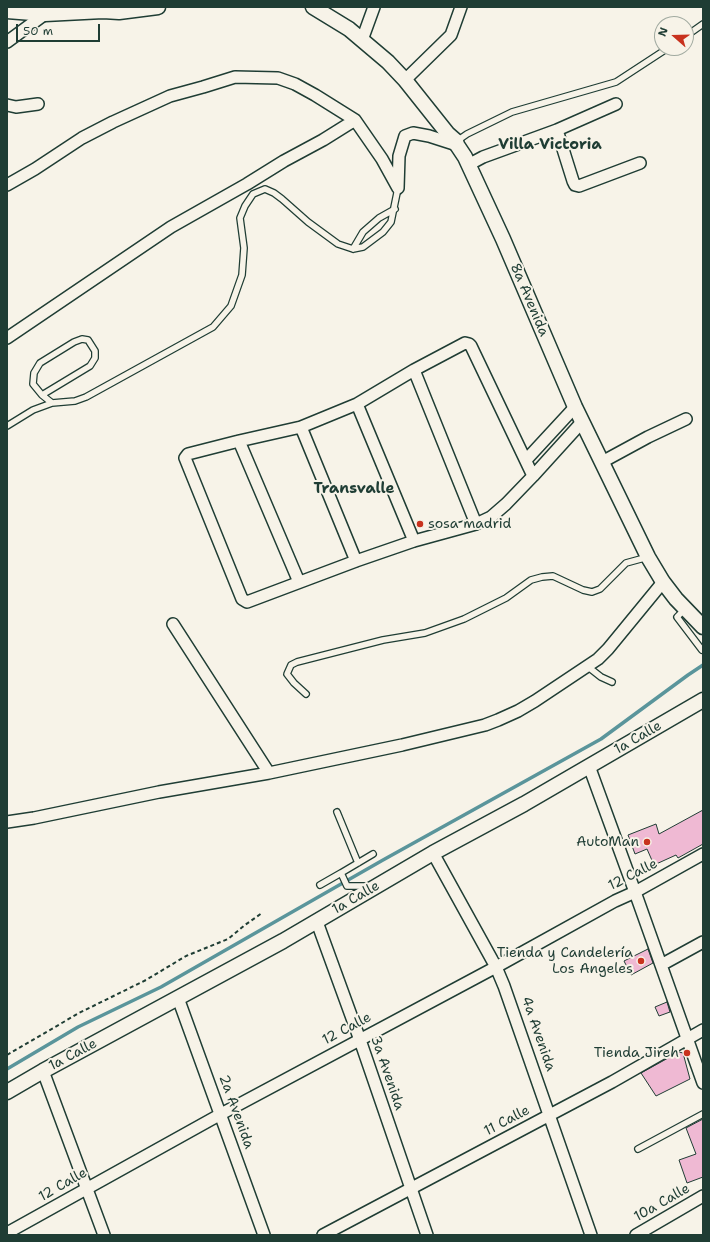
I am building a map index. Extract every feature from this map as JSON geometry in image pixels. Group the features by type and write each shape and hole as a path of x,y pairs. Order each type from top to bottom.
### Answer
{"street":[{"path":"7,11 45,14 104,9 119,12 158,7"},
{"name":"8a Avenida","path":"313,7 349,29 388,62 405,80 456,143 503,239 575,407 648,557 663,582 676,599 703,627"},
{"path":"362,40 374,7"},
{"path":"405,80 451,35 461,7"},
{"path":"7,42 45,14"},
{"path":"7,185 35,169 82,138 113,122 170,96 235,77 278,78 295,84 355,120 382,159 398,188"},
{"path":"7,105 16,107 38,104"},
{"path":"468,165 483,157 557,130 616,104"},
{"path":"7,338 170,227 248,184 284,161 323,140 355,120"},
{"path":"557,130 575,185 579,186 640,163"},
{"path":"398,188 399,156 405,136 413,133 456,143"},
{"path":"533,476 471,346 464,343 414,370 357,404 301,427 188,454 185,458 242,599 247,602 356,561 414,541 476,524 491,517 533,476 582,422"},
{"path":"414,370 476,524"},
{"path":"357,404 414,541"},
{"path":"526,460 575,407"},
{"path":"602,462 648,437 686,420"},
{"path":"301,427 356,561"},
{"path":"238,441 298,582"},
{"path":"7,822 34,818 159,792 269,773 402,745 484,725 518,711 598,659 663,582"},
{"path":"173,624 269,773"},
{"name":"1a Calle","path":"7,1092 43,1071 270,949 433,853 524,804 703,700"},
{"path":"589,766 703,1083"},
{"name":"4a Avenida","path":"433,853 496,967 512,1007 591,1235"},
{"name":"12 Calle","path":"7,1233 221,1114 703,854"},
{"name":"3a Avenida","path":"317,922 360,1040 427,1235"},
{"path":"661,965 703,942"},
{"name":"2a Avenida","path":"178,998 264,1235"},
{"name":"11 Calle","path":"324,1235 612,1082 703,1030"},
{"path":"43,1071 104,1235"},
{"name":"10a Calle","path":"636,1235 703,1196"}],"lane":[{"path":"694,30 703,24"},
{"path":"456,143 467,134 512,112 616,82 656,56"},
{"path":"7,426 32,410 52,404 75,401 86,397 213,327 231,306 242,275 244,248 240,218 245,206 253,194 265,189 274,193 308,222 338,244 353,249 362,247 383,232 391,222 395,209 398,188"},
{"path":"353,249 363,232 379,218 395,209"},
{"path":"42,395 90,366 95,358 95,351 88,340 82,339 74,342 40,363 34,373 33,384 42,395 52,404"},
{"path":"306,694 287,674 290,666 297,662 383,640 425,633 464,619 506,598 531,580 542,577 553,576 583,590 592,592 600,589 626,564 648,557"},
{"path":"685,609 676,617 702,650"},
{"path":"588,666 601,677 612,682"},
{"path":"337,812 358,863"},
{"path":"320,885 342,875 373,854"},
{"path":"342,875 347,886 379,885"},
{"path":"638,1149 703,1114"}],"path":[{"path":"7,1055 79,1013 146,980 186,956 228,939 245,925 262,914"}],"building":[{"path":"703,810 703,844 678,858 676,855 654,865 647,849 635,854 628,835 656,824 659,834"},
{"name":"Tienda y Candelería Los Angeles","path":"648,949 653,963 631,975 624,961"},
{"path":"667,1002 670,1012 659,1016 655,1007"},
{"path":"679,1052 683,1053 690,1079 656,1096 641,1073"},
{"path":"703,1119 703,1177 687,1183 679,1160 696,1154 686,1128"}],"waterway":[{"path":"7,1069 78,1027 161,987 383,860 601,739 703,665"}],"place":[{"name":"sosa madrid","path":"420,524"},
{"name":"AutoMan","path":"647,842"},
{"name":"Tienda y Candelería Los Angeles","path":"641,961"},
{"name":"Tienda Jireh","path":"687,1053"}],"district":[{"name":"Villa Victoria","path":"550,145"},
{"name":"Transvalle","path":"354,489"}]}
